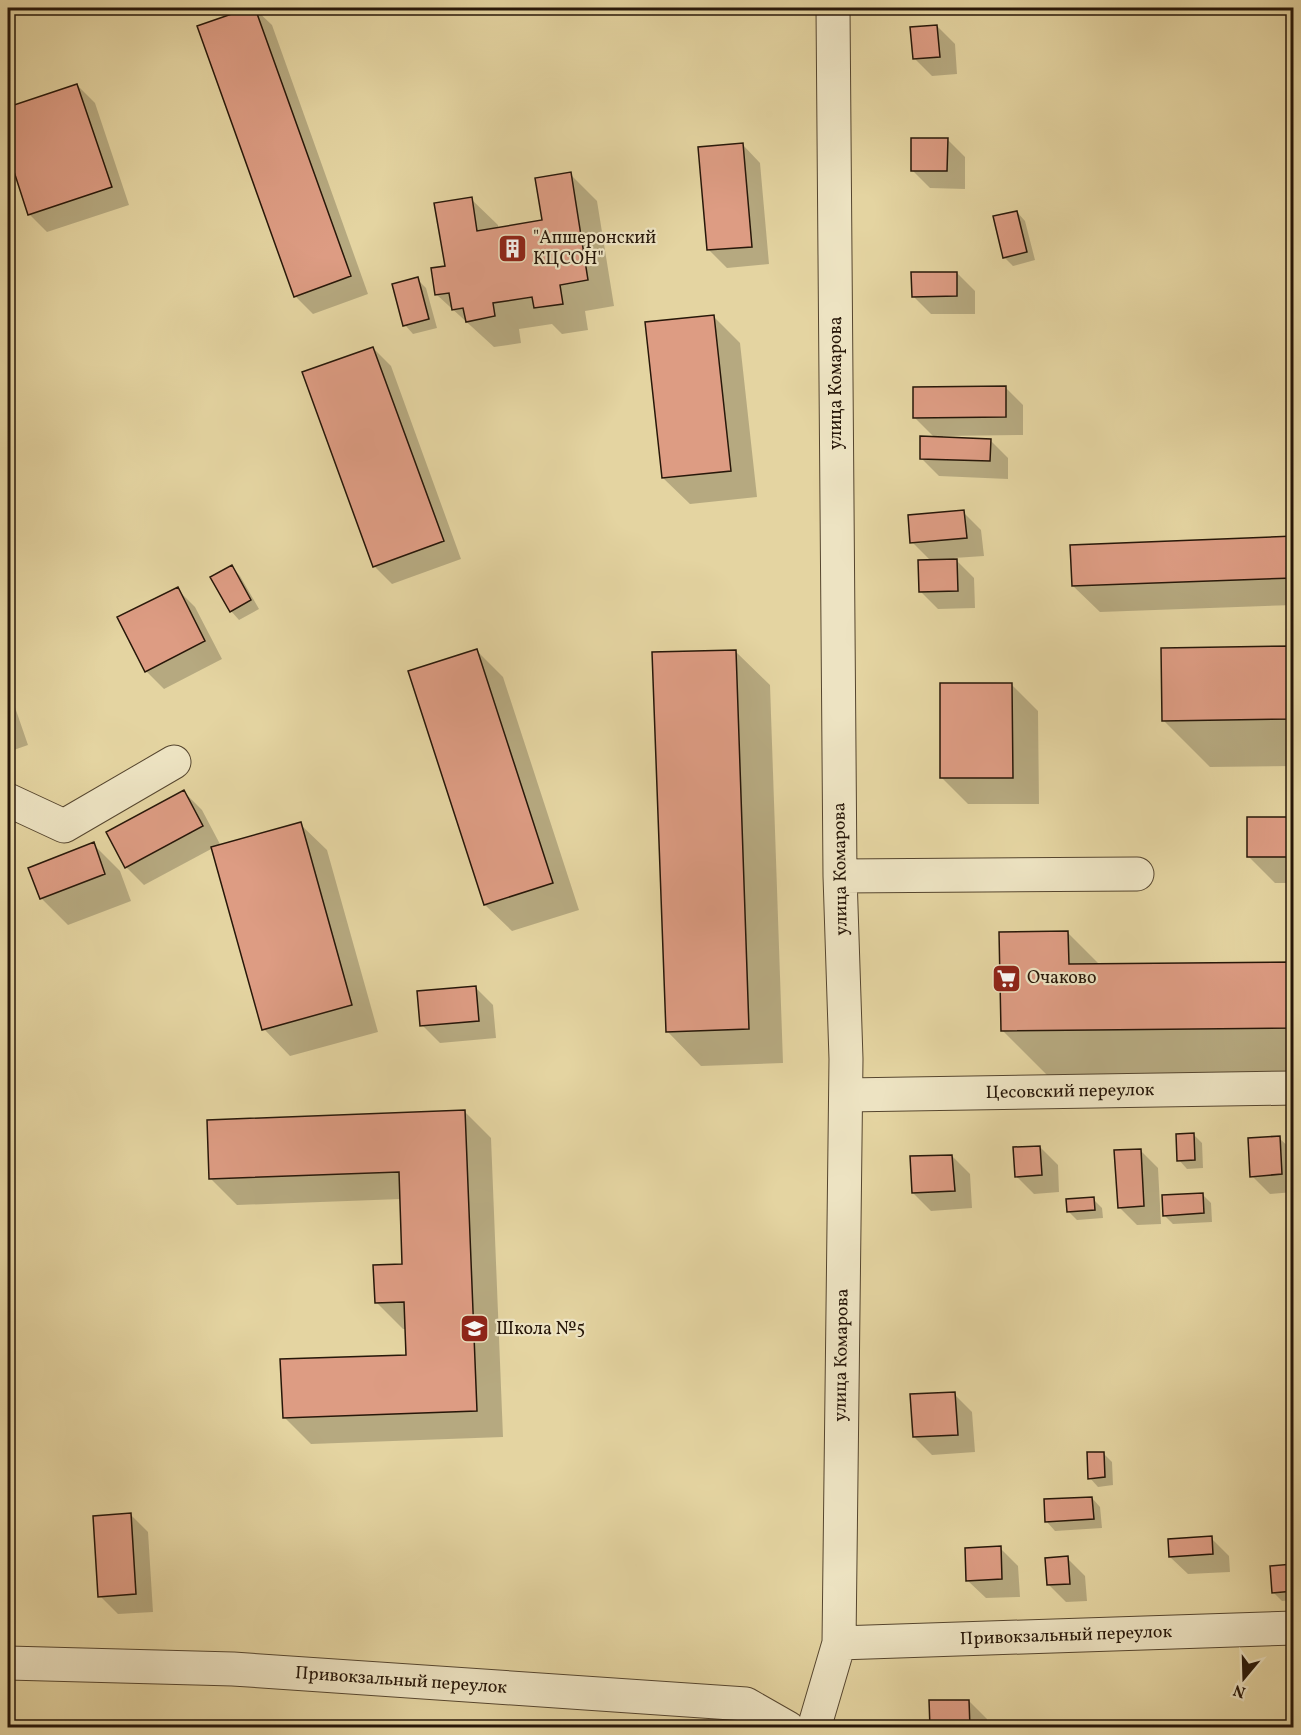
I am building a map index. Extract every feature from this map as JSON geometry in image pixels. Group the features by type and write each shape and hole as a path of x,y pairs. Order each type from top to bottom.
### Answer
{"street":[{"name":"улица Комарова","path":"814,1728 838,1643 846,1095 840,876 833,8"},
{"path":"8,800 64,826 174,762"},
{"path":"840,876 1137,874"},
{"name":"Цесовский переулок","path":"846,1095 1293,1089"},
{"name":"Привокзальный переулок","path":"838,1643 1293,1628"},
{"name":"Привокзальный переулок","path":"8,1663 233,1669 746,1704 788,1728"}],"building":[{"path":"255,8 351,276 294,297 197,26"},
{"path":"937,25 940,57 913,59 910,27"},
{"path":"77,84 112,187 28,215 8,153 8,107"},
{"path":"911,138 948,138 947,171 911,171"},
{"path":"743,143 752,247 707,250 698,147"},
{"name":"\"Апшеронский КЦСОН\"","path":"571,172 588,280 560,285 563,304 534,308 532,297 493,303 495,316 466,322 463,308 452,310 449,293 435,295 431,268 445,266 434,203 472,197 477,231 542,220 535,178"},
{"path":"1017,211 1027,252 1003,258 993,216"},
{"path":"911,272 957,272 957,296 912,297"},
{"path":"418,277 429,319 403,326 392,284"},
{"path":"714,315 731,471 662,478 645,322"},
{"path":"373,347 444,541 373,567 302,372"},
{"path":"1006,386 1006,417 913,418 913,387"},
{"path":"920,436 991,439 990,461 920,459"},
{"path":"964,510 967,538 910,543 908,515"},
{"path":"1294,536 1294,578 1072,586 1070,545"},
{"path":"957,559 958,591 919,592 918,560"},
{"path":"232,565 251,600 230,612 210,577"},
{"path":"178,587 205,641 145,672 117,617"},
{"path":"1294,646 1294,719 1162,721 1161,648"},
{"path":"477,649 553,883 484,905 408,671"},
{"path":"736,650 749,1029 666,1032 652,652"},
{"path":"940,683 1012,683 1013,778 940,778"},
{"path":"184,790 203,826 125,868 106,832"},
{"path":"1247,817 1294,817 1294,857 1247,857"},
{"path":"301,822 352,1005 262,1030 211,847"},
{"path":"94,842 105,874 40,899 28,868"},
{"path":"1068,931 1069,964 1294,962 1294,1028 1001,1031 999,932"},
{"path":"476,986 479,1021 420,1026 417,991"},
{"path":"465,1110 477,1411 283,1418 280,1359 406,1355 404,1302 375,1303 373,1265 402,1264 399,1172 209,1179 207,1120"},
{"path":"1194,1133 1195,1160 1177,1161 1176,1134"},
{"path":"1280,1136 1282,1174 1250,1177 1248,1138"},
{"path":"1040,1146 1042,1175 1015,1177 1013,1147"},
{"path":"1141,1149 1144,1206 1118,1208 1114,1150"},
{"path":"952,1155 955,1191 912,1193 910,1156"},
{"path":"1203,1193 1204,1213 1163,1216 1162,1195"},
{"path":"1094,1197 1095,1210 1067,1212 1066,1199"},
{"path":"955,1392 958,1435 913,1437 910,1394"},
{"path":"1087,1452 1104,1452 1105,1477 1088,1479"},
{"path":"1092,1497 1094,1519 1045,1522 1044,1499"},
{"path":"131,1513 136,1594 98,1597 93,1516"},
{"path":"1212,1536 1213,1554 1169,1557 1168,1539"},
{"path":"1001,1546 1002,1579 966,1581 965,1548"},
{"path":"1068,1556 1070,1584 1047,1585 1045,1558"},
{"path":"1293,1564 1294,1591 1272,1593 1270,1566"},
{"path":"929,1700 969,1700 970,1728 930,1728"}],"place":[{"name":"\"Апшеронский КЦСОН\"","path":"512,248"},
{"name":"Очаково","path":"1006,978"},
{"name":"Школа №5","path":"475,1329"}]}
